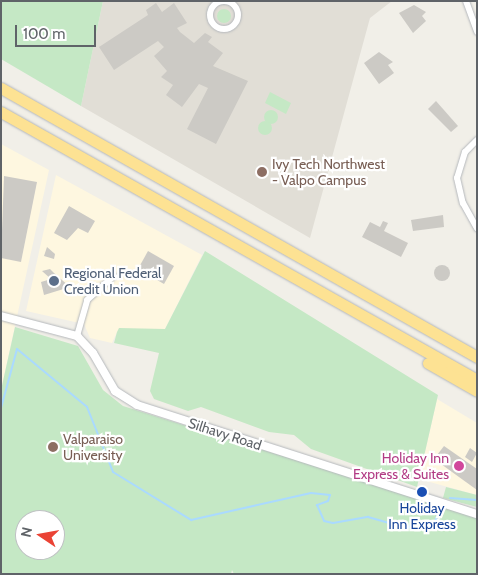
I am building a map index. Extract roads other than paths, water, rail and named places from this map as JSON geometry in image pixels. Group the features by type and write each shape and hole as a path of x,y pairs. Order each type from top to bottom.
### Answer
{"highway":[{"path":"1,84 25,102"},
{"path":"1,88 477,357"},
{"path":"1,112 348,310 477,380"},
{"path":"348,310 368,328 477,391"}],"street":[{"path":"466,1 477,32"},
{"path":"231,2 238,14 236,23 228,29 216,27 210,15 213,6 231,2"},
{"path":"477,140 465,152 457,178 461,198 477,228"},
{"path":"1,316 77,336 87,300 114,276"},
{"name":"Silhavy Road","path":"77,336 93,353 115,391 137,405 477,514"}],"waterway":[{"path":"1,408 17,349 87,407 113,472 191,520 311,493 330,495 328,501 317,505 324,521 333,523 368,517 407,528 417,523 432,528 441,508"},
{"path":"450,498 477,500"}],"place":[{"name":"Ivy Tech Northwest - Valpo Campus","path":"262,172"},
{"name":"Regional Federal Credit Union","path":"54,281"},
{"name":"Valparaiso University","path":"53,447"},
{"name":"Holiday Inn Express & Suites","path":"459,466"},
{"name":"Holiday Inn Express","path":"422,492"}]}
